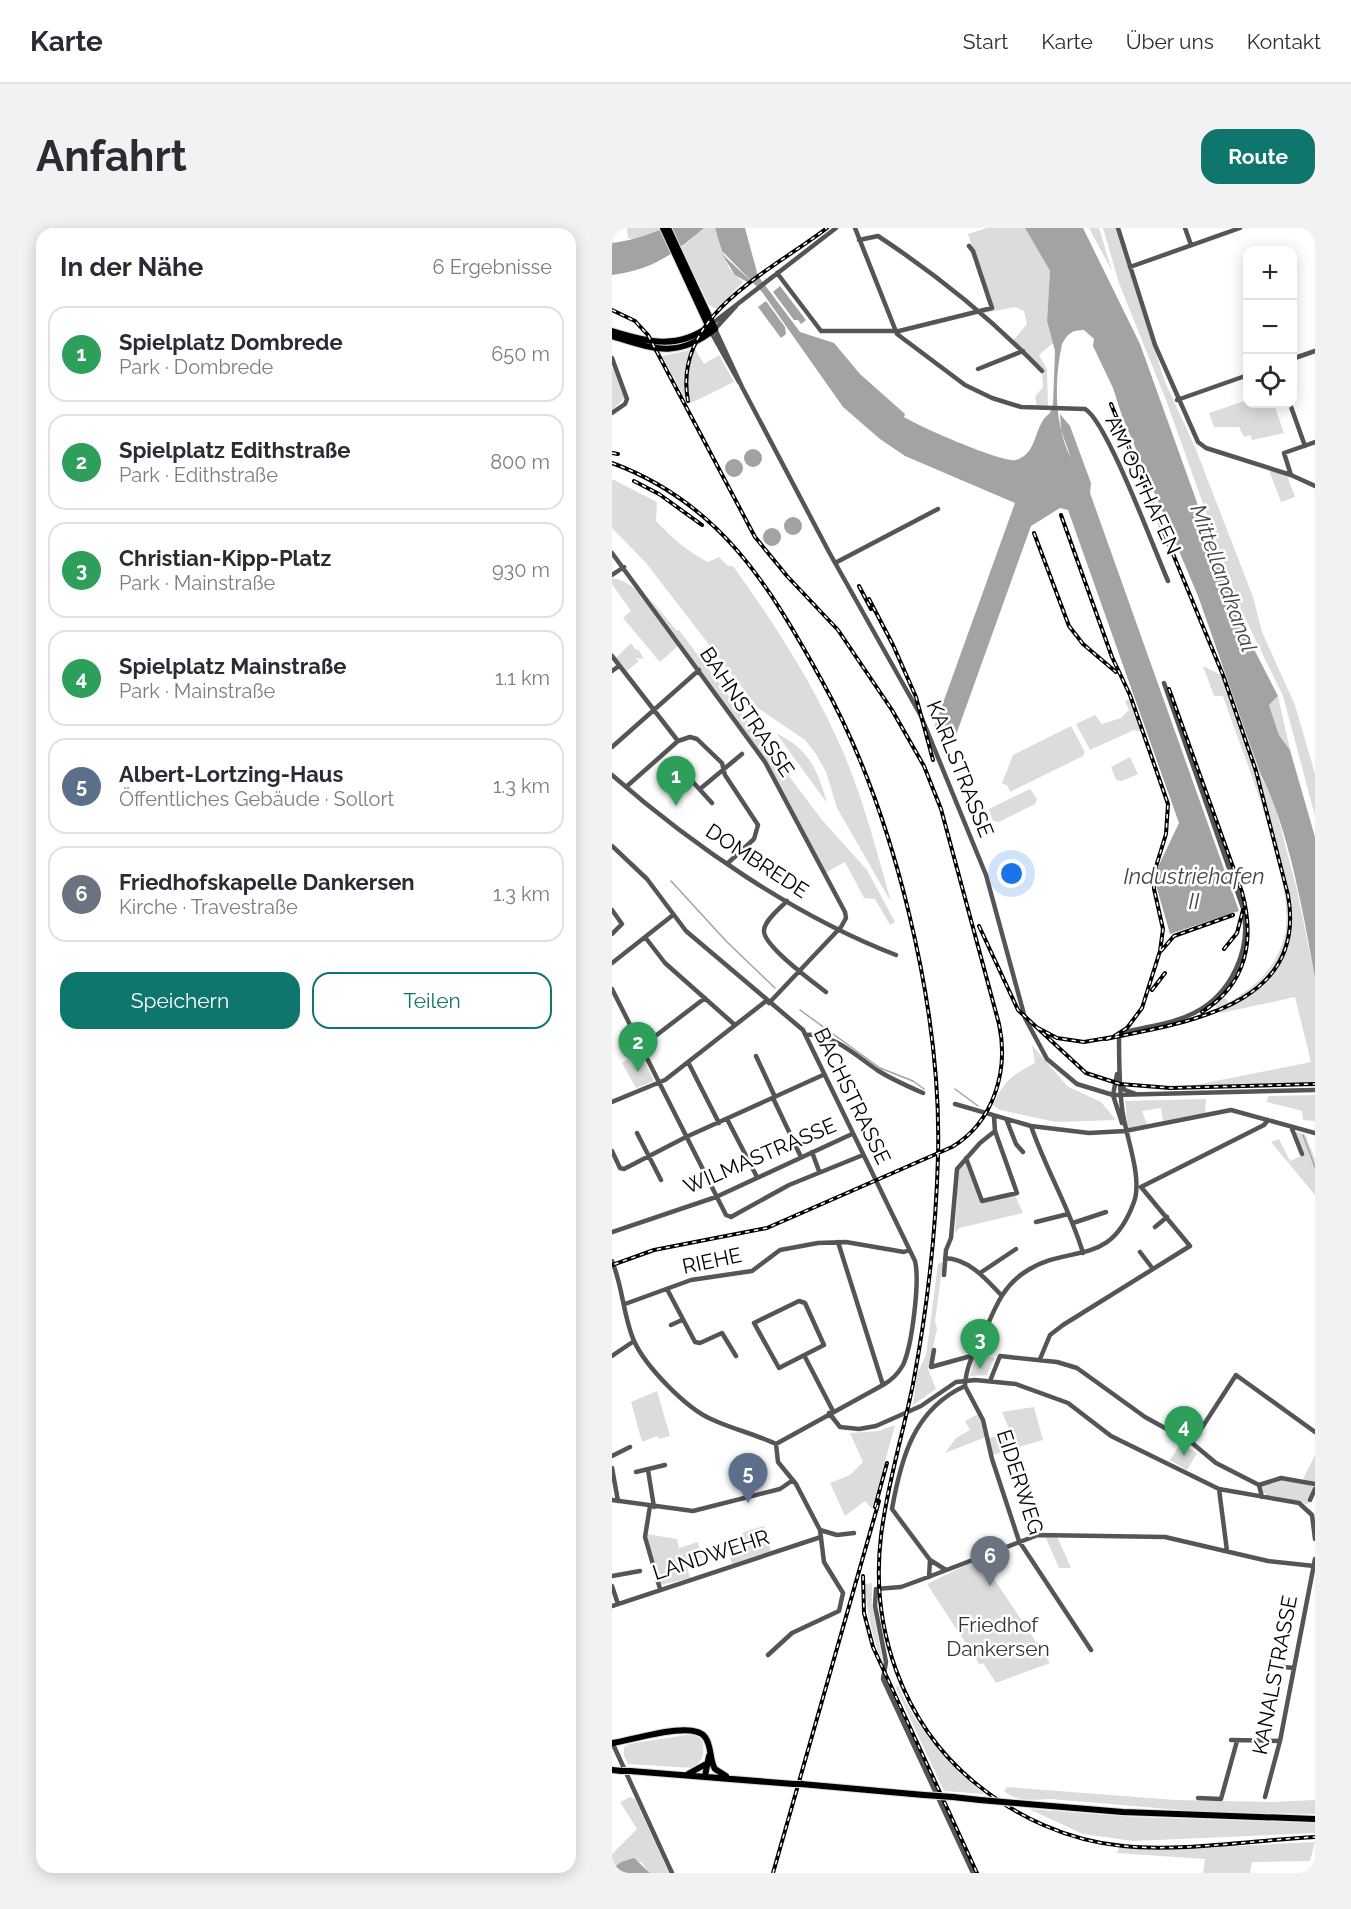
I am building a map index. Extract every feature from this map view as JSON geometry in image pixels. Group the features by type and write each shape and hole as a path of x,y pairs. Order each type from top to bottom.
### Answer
{"main road":[{"path":"612,336 640,342 678,342 712,328 663,228"},
{"path":"668,228 681,265"},
{"path":"612,331 640,342"},
{"path":"613,1742 688,1729 704,1736 710,1752 708,1776"},
{"path":"685,1775 709,1763"},
{"path":"709,1763 717,1771 732,1778"},
{"path":"612,1770 1177,1815 1315,1819"}],"street":[{"path":"712,328 755,290 836,228"},
{"path":"855,228 895,331"},
{"path":"1118,228 1155,345 1177,400 1201,445 1291,475 1315,486"},
{"path":"1185,228 1191,245"},
{"path":"1130,267 1240,228"},
{"path":"860,240 878,236 918,263 978,311 1042,371"},
{"path":"777,273 821,331 895,331 992,308 969,246"},
{"name":"KARLSTRASSE","path":"712,328 835,562 921,716 986,875 1020,1000 1034,1039 1047,1059 1077,1084 1113,1095 1147,1096 1315,1090"},
{"name":"AM OSTHAFEN","path":"895,331 979,393 1021,407 1081,409 1093,415 1102,430 1168,581"},
{"path":"978,369 1023,351"},
{"path":"1297,358 1315,351"},
{"path":"612,358 627,399 612,413"},
{"path":"1177,400 1243,377"},
{"path":"1291,408 1305,446"},
{"path":"1291,475 1284,453 1315,442"},
{"path":"835,562 938,509"},
{"name":"BAHNSTRASSE","path":"612,553 765,762 845,912 845,922 837,931"},
{"path":"612,575 624,567"},
{"path":"612,656 678,741"},
{"path":"612,671 619,666"},
{"path":"612,747 699,670"},
{"path":"1125,1131 1120,1084 1119,1035 1186,1016 1213,1000 1233,977 1244,947 1243,908 1164,683"},
{"path":"626,787 678,741 690,737 697,739 722,763 758,825 754,839 728,862"},
{"path":"700,789 742,754"},
{"name":"DOMBREDE","path":"612,775 652,811 787,901 837,931 896,955"},
{"path":"692,781 712,803"},
{"name":"BACHSTRASSE","path":"612,846 647,879 686,931 806,1035 823,1075 915,1261 918,1279 906,1356 896,1375 883,1385"},
{"path":"787,901 766,923 764,933 769,943 826,992"},
{"path":"612,910 622,924 612,934"},
{"path":"612,963 673,915"},
{"path":"612,1102 659,1083 767,1002 837,931"},
{"path":"645,937 665,963 735,1025"},
{"path":"612,989 726,1215 731,1217 767,1195 819,1171 862,1155"},
{"path":"641,1047 705,998"},
{"path":"806,1035 815,1035 844,1047 877,1070 923,1093"},
{"path":"756,1056 801,1157"},
{"path":"688,1062 718,1123"},
{"path":"1040,1359 1045,1344 1057,1330 1190,1246 1139,1187 1113,1095 1119,1067"},
{"path":"612,1151 620,1168 624,1169 686,1137 823,1075"},
{"path":"1120,1084 1125,1090 1147,1096"},
{"path":"955,1104 1007,1121 1089,1133 1125,1131 1227,1111 1315,1133"},
{"path":"966,1158 982,1201 1017,1193 995,1131 994,1117"},
{"path":"727,1119 757,1177"},
{"path":"946,1570 930,1560 893,1513 898,1472 923,1419 940,1400 965,1383 971,1356 1001,1295 1026,1271 1098,1249 1112,1238 1130,1211 1139,1187 1264,1125 1268,1120"},
{"path":"1007,1121 1016,1144 1023,1152"},
{"path":"1031,1126 1044,1164 1073,1223 1083,1253"},
{"path":"1292,1128 1302,1154"},
{"path":"944,1275 945,1258 951,1238 957,1169 995,1131"},
{"path":"637,1133 661,1180"},
{"name":"WILMASTRASSE","path":"612,1232 716,1197 852,1134"},
{"path":"812,1152 819,1171"},
{"path":"1073,1223 1106,1212"},
{"path":"1036,1222 1068,1214"},
{"path":"1155,1227 1167,1217"},
{"path":"776,1444 883,1385 838,1242"},
{"name":"RIEHE","path":"625,1304 700,1278 752,1270 777,1250 838,1242 904,1252 909,1250"},
{"path":"980,1273 1016,1248"},
{"path":"1140,1252 1153,1269"},
{"path":"945,1258 960,1261 980,1273 1001,1295"},
{"path":"612,1261 634,1341 664,1381 696,1410 709,1418 776,1444"},
{"path":"667,1289 682,1320 698,1344 719,1333 724,1334 736,1356"},
{"path":"799,1301 804,1301 825,1345 805,1357 783,1367 777,1367 754,1323 799,1301"},
{"path":"670,1325 682,1320"},
{"path":"612,1356 634,1341"},
{"path":"934,1350 931,1367 971,1356"},
{"path":"990,1381 1000,1356 1040,1359 1077,1368 1144,1417 1192,1443 1216,1463 1259,1485 1281,1478 1315,1484"},
{"path":"805,1357 840,1427 866,1428 921,1406 950,1385 990,1381 1016,1384 1068,1402 1111,1436 1219,1489 1304,1505 1312,1515 1315,1539"},
{"path":"1192,1443 1236,1375 1315,1432"},
{"name":"EIDERWEG","path":"965,1383 983,1420 992,1460 1019,1541 1091,1650"},
{"path":"768,1655 792,1633 839,1611 843,1593 824,1562 820,1530 793,1480 778,1462 776,1444"},
{"path":"612,1456 630,1447"},
{"path":"636,1472 665,1465"},
{"path":"612,1468 618,1501"},
{"path":"648,1470 652,1507 645,1537 660,1589"},
{"path":"612,1500 684,1511 706,1508 780,1489 793,1480"},
{"path":"1259,1485 1262,1497"},
{"path":"1219,1489 1227,1551"},
{"path":"1310,1500 1315,1489"},
{"path":"820,1530 837,1535 854,1533"},
{"path":"973,1873 883,1679 886,1662 873,1592 876,1588 901,1587 1038,1535 1157,1536 1268,1561 1314,1566"},
{"name":"LANDWEHR","path":"612,1606 821,1537"},
{"name":"KANALSTRASSE","path":"1265,1797 1280,1741 1315,1559"},
{"path":"929,1577 930,1560"},
{"path":"612,1576 640,1571"},
{"path":"612,1586 618,1604"},
{"path":"1274,1666 1294,1668"},
{"path":"1198,1798 1221,1799 1234,1740 1280,1741"},
{"path":"613,1742 672,1873"}],"green space":[{"path":"627,228 665,228 635,239 628,238"},
{"path":"704,228 715,228 729,268 743,282 717,309 709,305 681,248"},
{"path":"987,228 1025,228 1050,271 1047,321 1053,343 1039,355 1047,369 1048,408 1037,407 1035,397 1043,387 1042,371 1012,342 1027,324 1024,311 1015,307 979,314 992,308 968,234"},
{"path":"1089,228 1099,228 1112,271"},
{"path":"1103,228 1116,228 1165,382 1195,447 1253,597 1262,632 1295,705 1315,774 1315,816 1283,696 1241,610 1166,400 1119,283"},
{"path":"695,349 704,364 719,355 734,382 691,403 684,397 662,356"},
{"path":"612,368 625,398 612,410"},
{"path":"1243,401 1243,408 1275,408 1284,433 1252,440 1250,435 1244,437 1239,427 1214,427 1209,413"},
{"path":"1269,470 1287,476 1295,497 1281,502"},
{"path":"612,479 657,502 656,521 687,549 708,562 719,557 728,566 733,566 764,611 808,681 844,754 864,809 891,902 837,808 826,772 816,754 805,740 758,708 646,563 612,528"},
{"path":"612,578 623,581 642,595 679,645 660,662 623,618 631,611 612,584"},
{"path":"646,594 677,631 679,630 822,820 867,870 895,922 890,925 875,899 864,898 845,862 825,873 765,762"},
{"path":"631,643 644,659 635,658 639,661 627,671 616,658"},
{"path":"1203,666 1229,679 1261,776 1274,802 1297,890 1315,978 1315,1082 1170,1090 1311,1062 1295,997 1221,1013 1215,1005 1224,997 1229,1002 1239,996 1270,968 1284,938 1286,915 1283,886 1266,818 1223,696 1214,696"},
{"path":"1278,696 1290,750 1279,735 1269,705"},
{"path":"1130,698 1142,732 1134,730 1090,750 1076,724 1095,715 1102,724 1121,718 1129,710 1125,701"},
{"path":"1071,726 1085,752 1083,756 1010,792 1008,786 1002,783 1013,755"},
{"path":"776,733 796,746 810,761 820,780 827,803"},
{"path":"1130,757 1138,774 1122,781 1116,780 1111,767"},
{"path":"1030,789 1037,799 1035,804 999,822 993,821 989,809"},
{"path":"1032,1045 1067,1086 1101,1102 1116,1120 1056,1122 1000,1110 993,1105 1001,1089 1010,1079 1035,1063"},
{"path":"640,1052 654,1081 636,1088 622,1063"},
{"path":"1315,1095 1315,1121 1303,1120 1302,1111 1267,1102 1268,1096"},
{"path":"1206,1099 1205,1113 1163,1121 1161,1108 1142,1111 1148,1127 1128,1131 1125,1101"},
{"path":"1293,1131 1305,1134 1315,1159 1315,1195 1271,1142 1279,1139 1290,1161 1303,1155"},
{"path":"965,1162 981,1203 1015,1195 1023,1213 959,1228 955,1233 958,1171"},
{"path":"943,1262 935,1321 937,1329 928,1369 936,1389 913,1405 917,1374 926,1355 938,1264"},
{"path":"974,1357 995,1358 987,1374 990,1375 970,1376"},
{"path":"657,1391 670,1436 659,1439 657,1436 642,1442 631,1402"},
{"path":"1034,1407 1043,1440 992,1455 988,1438 1011,1434 1002,1412"},
{"path":"978,1414 986,1437 945,1453 956,1438 970,1430 965,1421"},
{"path":"895,1425 872,1509 865,1501 845,1516 830,1483 850,1475 863,1462 850,1433 878,1431"},
{"path":"1181,1443 1197,1453 1187,1470 1170,1460"},
{"path":"1315,1455 1315,1483 1303,1479"},
{"path":"1280,1479 1315,1485 1307,1505 1273,1497 1263,1492 1262,1485"},
{"path":"764,1526 771,1551 732,1564 730,1557 742,1552 739,1536 746,1531"},
{"path":"646,1534 677,1539 679,1548 698,1542 702,1558 686,1563 690,1578 660,1585"},
{"path":"1045,1536 1057,1536 1071,1568 1059,1568"},
{"name":"Friedhof Dankersen","path":"980,1558 1050,1663 996,1683 983,1663 980,1665 927,1584"},
{"path":"872,1583 872,1604 883,1664 873,1635 867,1605 865,1584"},
{"path":"898,1685 915,1717 935,1745 984,1794 944,1791 896,1688"},
{"path":"692,1734 702,1739 703,1748 702,1758 694,1768 628,1764 624,1756 624,1747 629,1744"},
{"path":"1007,1787 1175,1800 1272,1802 1315,1800 1315,1814 1204,1812 1026,1799 1009,1795 1004,1791"},
{"path":"630,1797 635,1799 669,1873 650,1873 641,1862 621,1862 612,1869 612,1854 637,1829 620,1802"},
{"path":"1029,1809 1135,1817 1315,1823 1315,1833 1133,1841 1083,1834"},
{"path":"1315,1842 1310,1861 1252,1862 1250,1873 1203,1873 1205,1859 1117,1853 1119,1848 1158,1850"}],"water":[{"path":"665,228 704,228 682,246 651,265 612,275 612,243"},
{"path":"715,228 745,228 758,276 800,332 834,343 860,374 912,422 974,449 1017,460 1029,451 1042,423 1050,413 1053,404 1055,351 1047,321 1050,271 1025,228 1083,228 1140,344 1240,622 1278,696 1269,705 1279,735 1290,750 1315,837 1315,978 1294,874 1280,821 1261,775 1198,596 1122,416 1113,388 1093,346 1094,339 1084,330 1076,331 1068,335 1062,344 1057,387 1061,429 1060,414 1070,426 1091,483 1090,493 1239,911 1170,934 1156,885 1157,869 1179,823 1068,510 1060,508 1031,526 956,735 934,728 1015,503 905,456 880,439 843,407 762,292 722,251"},
{"path":"722,254 750,280 749,283 735,275"},
{"path":"780,286 806,320 801,324 798,320 794,320 773,292"},
{"path":"766,301 785,327 786,334 781,338 758,307"},
{"path":"753,449 759,452 762,458 759,464 753,467 747,464 744,458 747,452"},
{"path":"734,459 740,462 743,468 740,474 734,477 728,474 725,468 728,462"},
{"path":"793,517 799,520 802,526 799,532 793,535 787,532 784,526 787,520"},
{"path":"772,528 778,531 781,537 778,543 772,546 766,543 763,537 766,531"},
{"path":"634,1858 650,1873 612,1873 612,1869 621,1862"}],"waterway":[{"path":"671,881 727,942 775,988"},
{"path":"800,1010 880,1068 913,1081 924,1089"},
{"path":"955,1089 978,1106"},
{"path":"1303,1135 1315,1167"}],"railway":[{"path":"688,401 687,371 695,344 710,320 754,279 827,228"},
{"path":"612,310 635,321 648,335 755,537 787,576 838,630 892,710 924,766 941,809 1002,1041 1000,1077 988,1109 978,1124 952,1147 767,1228 654,1250 612,1265"},
{"path":"1106,1039 1171,1025 1234,1003 1260,985 1279,962 1289,933 1288,895 1256,771 1223,675 1111,404"},
{"path":"612,453 618,454"},
{"path":"612,463 650,480 683,500 712,524 761,580 802,646 848,732 871,789 908,911 932,1037 937,1098 937,1185 923,1328 913,1384 887,1498 879,1570 881,1605 887,1638 896,1671 910,1702 928,1731 949,1758 974,1782 1007,1806 1063,1833 1123,1846 1169,1848 1315,1837"},
{"path":"634,481 659,494 702,525"},
{"path":"1038,1028 1057,1038 1084,1042 1113,1037 1127,1028 1142,1008 1160,951 1163,929 1154,889 1154,873 1166,834 1168,804 1130,695 1112,657 1061,515"},
{"path":"1034,533 1069,626 1083,644 1116,672"},
{"path":"859,586 871,609"},
{"path":"869,599 916,697 933,760"},
{"path":"1169,689 1242,892 1248,927 1244,960 1238,974 1217,1001 1202,1012"},
{"path":"1224,949 1237,933 1243,910"},
{"path":"1161,951 1174,936 1233,915"},
{"path":"979,926 1018,1010 1086,1073 1120,1084 1170,1088 1315,1084"},
{"path":"1152,990 1165,973"},
{"path":"875,1507 887,1463"},
{"path":"773,1873 879,1501"},
{"path":"863,1576 864,1613 873,1647 977,1873"}],"place":[{"name":"Spielplatz Dombrede","path":"676,806"},
{"name":"Spielplatz Edithstraße","path":"638,1072"},
{"name":"Christian-Kipp-Platz","path":"980,1369"},
{"name":"Spielplatz Mainstraße","path":"1184,1456"},
{"name":"Albert-Lortzing-Haus","path":"748,1503"},
{"name":"Friedhofskapelle Dankersen","path":"990,1586"}],"water label":[{"name":"Mittellandkanal","path":"1224,578"},
{"name":"Industriehafen II","path":"1194,888"}]}
